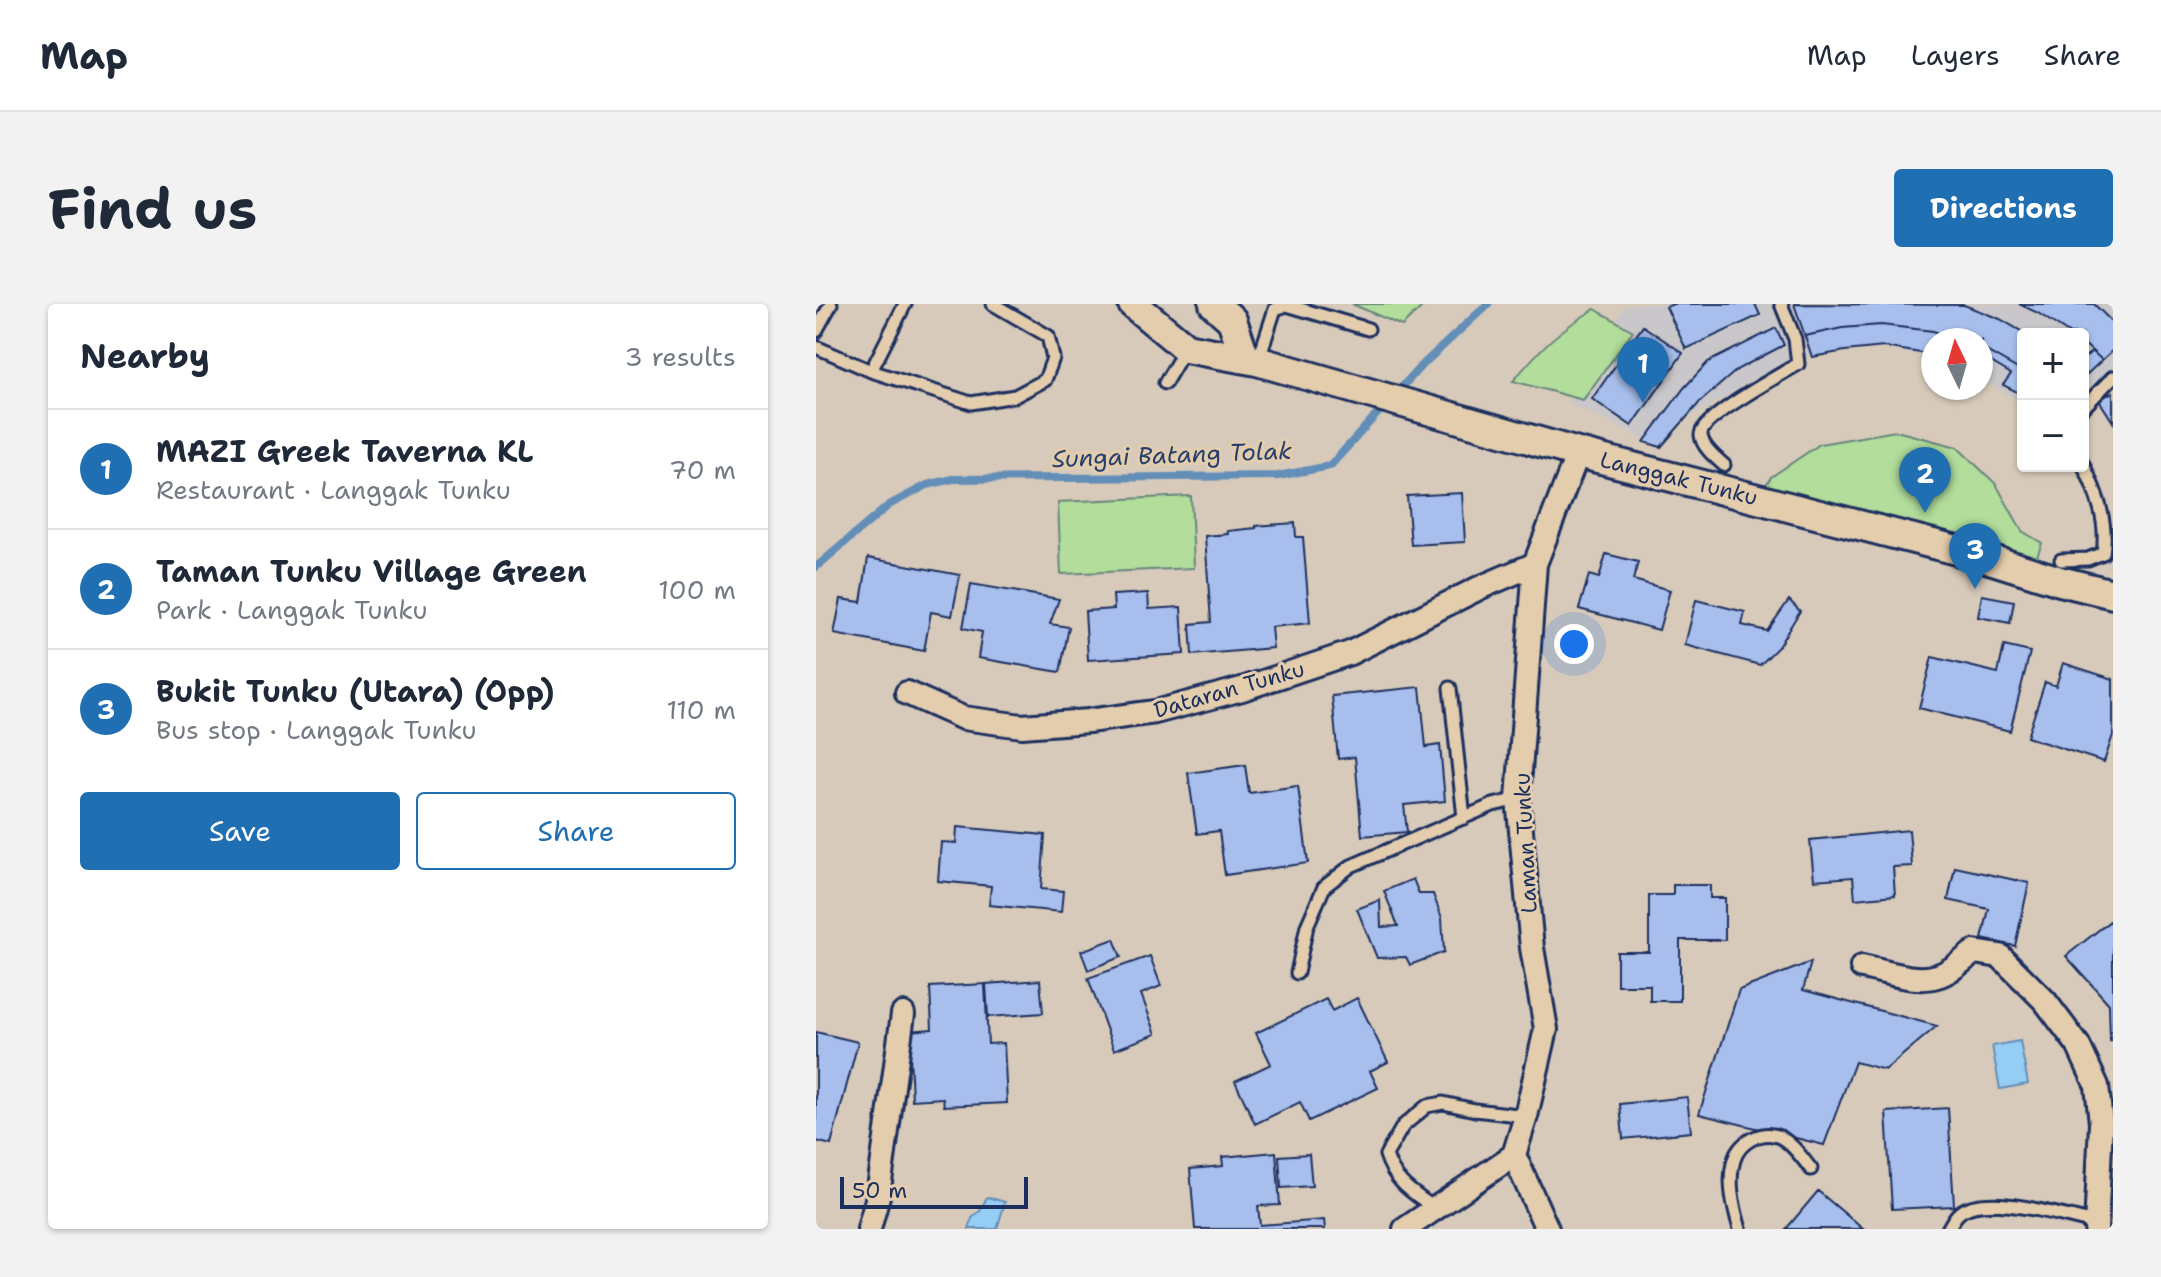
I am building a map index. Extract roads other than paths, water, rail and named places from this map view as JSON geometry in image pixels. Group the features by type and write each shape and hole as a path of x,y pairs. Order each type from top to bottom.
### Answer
{"street":[{"name":"Langgak Tunku","path":"1133,304 1186,348 1251,359 1578,453 1721,470 1993,560 2061,564 2113,594"},
{"path":"1214,304 1232,320 1251,359"},
{"name":"Laman Tunku","path":"1514,1155 1546,1029 1532,948 1518,799 1535,564 1578,453"},
{"name":"Dataran Tunku","path":"907,693 963,718 1022,726 1155,712 1242,689 1350,653 1479,588 1535,564"},
{"path":"1862,967 1916,978 1937,976 1974,952 2000,956 2045,1001 2078,1045 2097,1086 2101,1123 2096,1226"},
{"path":"869,1229 878,1196 903,1014"},
{"path":"1405,1229 1514,1155 1547,1229"}],"lane":[{"path":"816,331 831,304"},
{"path":"871,371 905,304"},
{"path":"816,347 871,371 971,403 1015,396 1045,380 1053,358 1048,336 993,304"},
{"path":"1721,470 1701,436 1703,429 1720,412 1798,364 1795,339 1781,304"},
{"path":"1251,359 1275,309 1287,305 1368,329"},
{"path":"1165,383 1186,348"},
{"path":"2089,402 2113,377"},
{"path":"2061,564 2103,553 2102,510 2086,472"},
{"path":"1450,688 1464,818"},
{"path":"1297,973 1307,926 1324,887 1351,866 1493,805 1518,799"},
{"path":"1434,1208 1404,1186 1391,1171 1386,1155 1403,1126 1427,1106 1443,1103 1526,1116"},
{"path":"1740,1229 1731,1182 1734,1157 1747,1141 1761,1135 1778,1136 1795,1148 1811,1169"},
{"path":"1948,1229 1959,1213 1980,1204 1999,1203 2096,1226"}],"water":[{"path":"2020,1041 2028,1084 2000,1089 1992,1046"},
{"path":"987,1197 1005,1202 997,1229 969,1229 972,1218 980,1211"}],"waterway":[{"name":"Sungai Batang Tolak","path":"1396,394 1419,368 1488,304"},
{"name":"Sungai Batang Tolak","path":"816,567 889,505 927,485 953,479 1278,476 1330,466 1386,404"}],"place":[{"name":"MAZI Greek Taverna KL","path":"1643,403"},
{"name":"Taman Tunku Village Green","path":"1925,513"},
{"name":"Bukit Tunku (Utara) (Opp)","path":"1975,589"}]}
